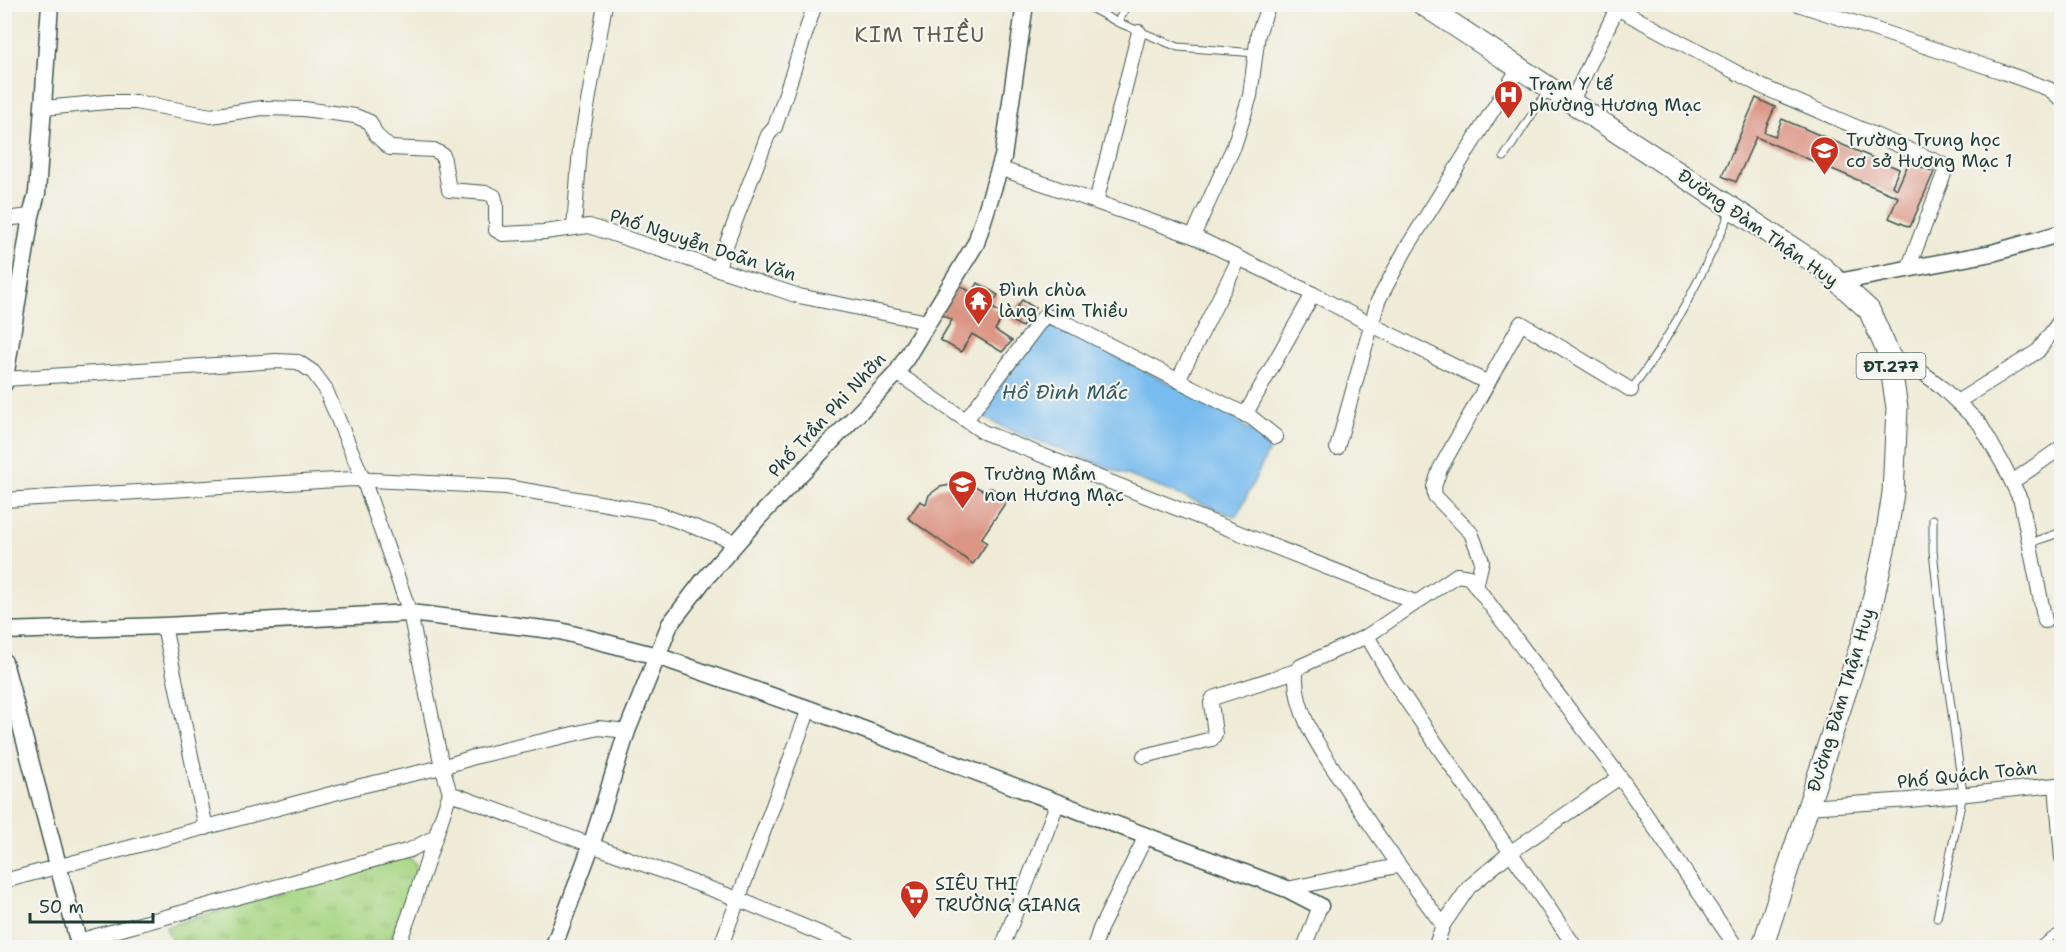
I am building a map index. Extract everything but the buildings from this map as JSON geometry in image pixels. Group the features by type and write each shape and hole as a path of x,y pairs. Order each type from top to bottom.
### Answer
{"main road":[{"name":"Đường Đàm Thận Huy","path":"1422,4 1823,268 1869,310 1889,355 1897,408 1897,429 1893,493 1885,545 1868,623 1762,948"}],"street":[{"path":"4,384 31,216 37,193 50,4"},
{"path":"574,228 580,148 605,4"},
{"path":"717,269 768,135 775,127 815,4"},
{"name":"Phố Trần Phi Nhỡn","path":"553,948 591,846 627,731 670,624 736,542 897,373 976,243 1003,157 1025,4"},
{"path":"1193,236 1234,146 1250,96 1258,34 1269,4"},
{"path":"1798,4 2000,71 2049,89 2061,100"},
{"path":"1571,103 1618,6 1763,87 1947,166 1908,269"},
{"path":"1096,202 1139,32"},
{"path":"1337,448 1378,301 1406,249 1519,68"},
{"name":"Phố Nguyễn Doãn Văn","path":"44,108 107,102 136,102 211,116 262,108 304,109 355,116 370,122 376,135 390,148 434,150 443,155 449,190 487,193 494,196 496,230 503,234 544,232 589,226 799,296 928,322"},
{"path":"999,168 1193,236 1488,383"},
{"path":"4,219 31,216"},
{"path":"1838,282 1992,253 2061,233"},
{"path":"1178,380 1239,259"},
{"path":"1245,415 1313,294"},
{"path":"966,420 1045,315 1072,326 1245,415 1276,437"},
{"path":"1957,402 2038,351 2061,318"},
{"path":"1476,587 1482,561 1470,533 1435,496 1434,487 1440,469 1521,323 1631,390"},
{"path":"1889,355 1915,367 1939,385 1980,424 2021,501 2045,621"},
{"path":"5,379 276,361 298,362 314,372 325,388 363,479 410,613 442,767 450,793 397,948"},
{"path":"897,373 983,432 1414,602"},
{"path":"2012,482 2061,447"},
{"path":"4,500 363,479 506,487 653,512 736,542"},
{"path":"1144,756 1212,739 1215,734 1211,703 1213,698 1296,671 1301,666 1367,636 1457,575 1469,577 1620,777 1737,948"},
{"path":"4,632 410,613 560,631 657,656 809,709 1287,889 1320,906 1304,948"},
{"path":"164,626 206,828"},
{"path":"1367,636 1396,685 1576,948"},
{"path":"4,662 79,944 410,850 435,837"},
{"path":"1296,671 1295,681 1300,703 1309,728 1397,866 1443,925"},
{"path":"720,948 809,709"},
{"path":"4,881 474,757 599,728 627,731"},
{"path":"1435,948 1443,925 1469,887 1511,852 1620,777"},
{"name":"Phố Quách Toàn","path":"1808,807 1963,794 2059,783 2061,858"},
{"path":"450,793 738,899 855,948"},
{"path":"1002,948 1057,804"},
{"path":"1094,948 1100,929 1146,836"},
{"path":"1287,889 1397,866"}],"lane":[{"path":"1083,4 1139,32 1178,46 1256,53"},
{"path":"1117,22 1128,4"},
{"path":"1504,157 1549,88"},
{"path":"1631,390 1656,356 1709,258 1732,208"},
{"path":"1933,519 1933,551 1963,794 1937,918"},
{"path":"2030,543 2061,532"},
{"path":"2035,948 2061,930"}],"green space":[{"path":"403,856 415,863 417,872 388,947 174,947 166,927 395,857"}],"water":[{"name":"Hồ Đình Mấc","path":"1046,324 1061,328 1236,417 1243,426 1271,440 1272,444 1238,514 1234,516 1007,429 982,416 983,411 1042,326"}],"place":[{"name":"Trạm Y tế phường Hương Mạc","path":"1508,120"},
{"name":"Trường Trung học cơ sở Hương Mạc 1","path":"1825,176"},
{"name":"Đình chùa làng Kim Thiều","path":"978,326"},
{"name":"Trường Mầm non Hương Mạc","path":"963,510"},
{"name":"SIÊU THỊ TRƯỜNG GIANG","path":"914,920"}],"district":[{"name":"KIM THIỀU","path":"920,35"}]}
